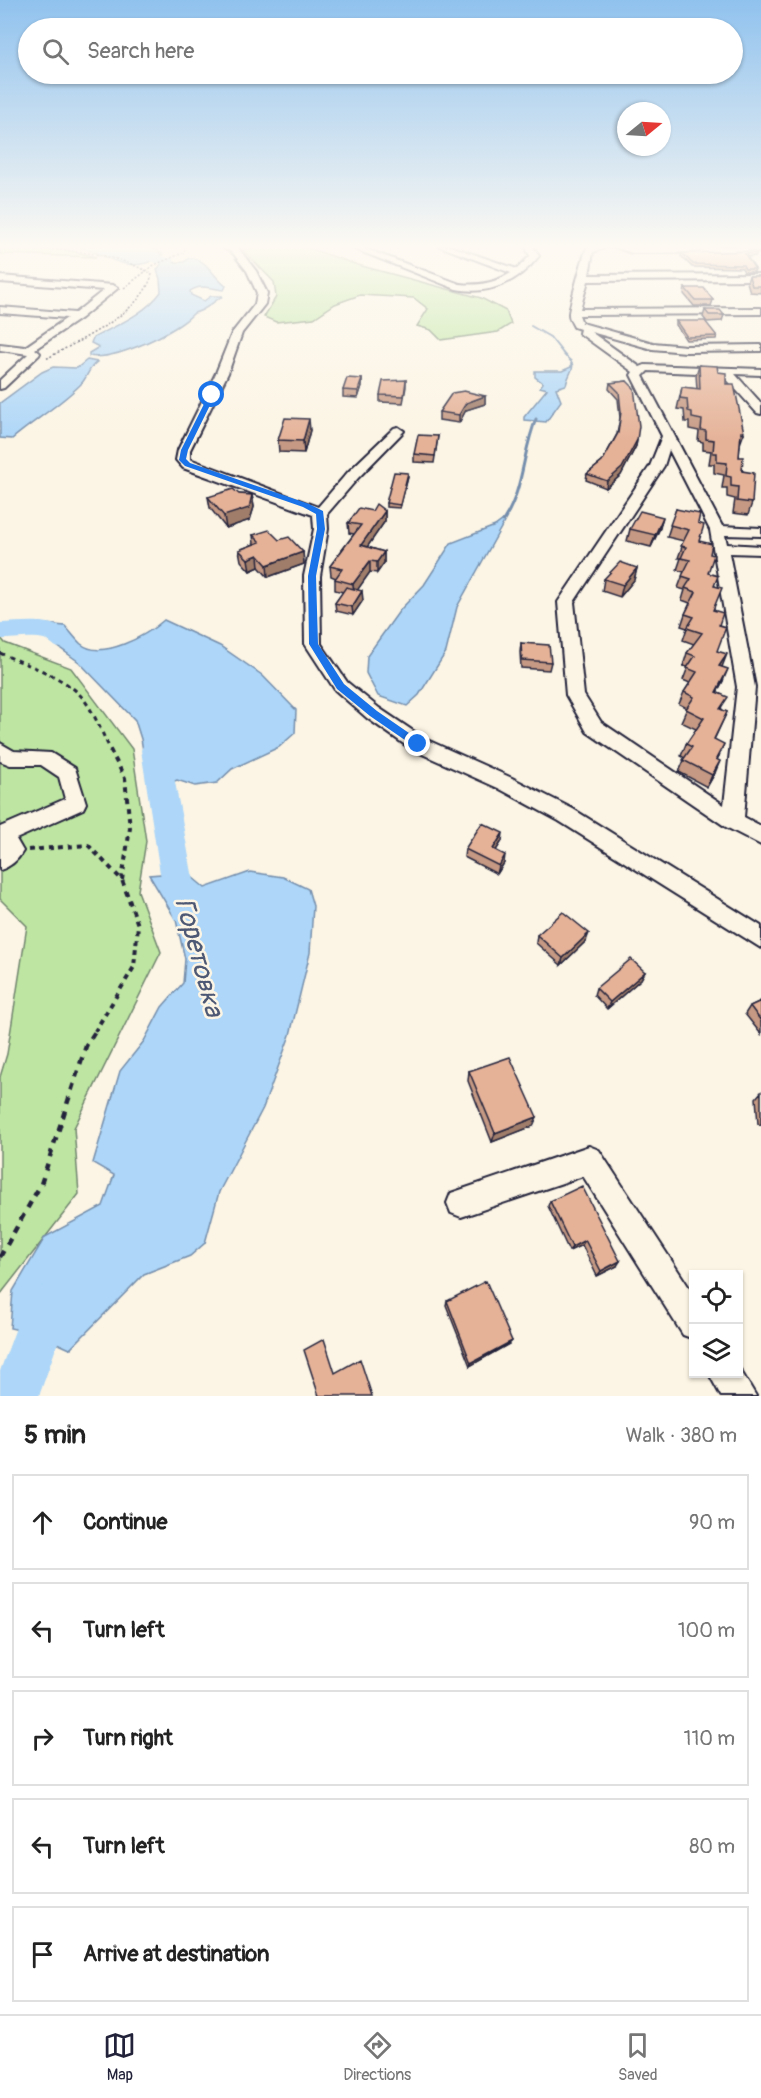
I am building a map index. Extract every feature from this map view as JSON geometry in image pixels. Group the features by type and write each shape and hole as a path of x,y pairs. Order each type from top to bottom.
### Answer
{"street":[{"path":"15,311 77,316"},
{"path":"27,350 83,311"},
{"path":"254,311 237,333 222,374 184,450 183,460 188,465 320,513"},
{"path":"640,372 587,336 574,320 575,312 654,311"},
{"path":"578,325 652,346 686,349 761,348"},
{"path":"0,347 34,353 0,386"},
{"path":"733,821 747,687 721,548 717,530 637,375 645,368 727,373 761,372"},
{"path":"727,373 761,410"},
{"path":"398,431 353,474 320,513 321,529 312,576 313,644 341,686 373,713 418,744 505,783 566,815 761,938"},
{"path":"669,434 657,466 566,602 575,695 594,728 733,821 761,836"},
{"path":"717,530 761,532"},
{"path":"721,548 761,550"},
{"path":"0,750 10,758 44,758 68,773 76,803 4,846"},
{"path":"461,1203 589,1160 689,1318"},
{"path":"728,1378 740,1396"}],"path":[{"path":"0,653 52,676 76,691 89,709 125,778 129,828 122,880"},
{"path":"0,1257 41,1184 86,1046 134,967 138,926 122,880 88,844 54,849 4,846"}],"green space":[{"path":"268,311 324,311 314,318 276,322 264,317"},
{"path":"427,311 506,311 511,324 498,332 441,340 431,330 417,326"},
{"path":"0,637 5,643 71,668 132,749 146,841 138,891 161,952 74,1128 79,1194 0,1295 0,1077 7,1054 27,926 0,899"}],"water":[{"path":"199,311 160,336 129,350 89,356 89,353 99,347 91,343 93,338 139,313"},
{"path":"87,360 97,362 72,393 12,439 0,438 0,403 42,372 53,367 77,368"},
{"path":"571,362 573,368 566,385 556,388 561,401 546,422 524,420 547,389 540,387 543,383 535,377 535,371 562,371 571,367"},
{"path":"507,517 457,607 446,652 419,695 407,706 378,696 366,673 367,656 400,610 424,585 451,543 495,526"},
{"path":"164,620 220,646 262,675 296,710 295,733 279,747 232,769 217,783 195,786 177,780 150,791 141,739 135,720 79,662 43,636 30,631 35,623 65,626 81,644 100,650 136,639"},
{"path":"186,872 205,888 250,872 283,877 308,889 313,906 310,953 290,1035 263,1108 219,1192 205,1243 190,1256 144,1274 70,1349 37,1334 10,1328 13,1291 45,1237 103,1206 114,1175 93,1163 120,1071 144,1041 162,1007 183,983 185,959 176,920 149,875"}],"building":[{"path":"706,311 721,311 724,315 709,315"},
{"path":"676,321 705,321 717,336 687,337"},
{"path":"699,365 717,366 718,372 726,373 726,384 734,384 744,433 741,432 739,457 743,457 742,471 754,473 752,503 737,501 738,487 731,486 731,477 726,476 727,463 717,462 717,453 713,453 714,440 706,439 706,431 701,430 702,420 692,418 692,412 688,411 687,399 680,398 682,387 700,389"},
{"path":"347,378 362,379 358,391 343,390"},
{"path":"406,380 404,396 380,395 383,381"},
{"path":"627,381 634,388 639,426 637,440 622,468 607,481 587,474 602,462 618,433 621,412 619,392 610,383"},
{"path":"464,391 485,396 466,403 459,415 439,412 452,393"},
{"path":"285,418 309,419 303,441 278,440"},
{"path":"418,435 438,436 435,456 414,454"},
{"path":"394,472 408,473 400,505 386,503"},
{"path":"233,489 239,494 252,495 249,508 224,516 208,497"},
{"path":"376,504 385,511 361,545 384,552 377,562 370,561 353,584 335,579 342,569 330,566 361,525 348,523 359,508 372,511"},
{"path":"676,509 700,514 698,523 704,525 699,541 712,544 710,554 714,555 708,573 718,576 714,586 722,588 713,610 723,613 719,625 726,627 717,651 727,654 719,666 728,669 716,692 728,697 720,709 727,712 714,739 724,744 716,759 720,761 712,775 683,760 692,747 686,744 704,718 686,709 694,697 684,692 697,672 687,668 695,656 687,653 702,633 687,628 694,617 685,614 696,592 685,588 691,579 682,576 690,560 681,558 686,547 681,546 689,530 670,525"},
{"path":"640,511 663,517 655,535 630,529"},
{"path":"269,530 279,540 289,537 303,552 267,565 258,555 248,559 239,550 260,542 253,535"},
{"path":"620,562 637,568 623,585 604,579"},
{"path":"346,587 362,591 352,607 335,603"},
{"path":"521,643 549,645 551,662 522,660"},
{"path":"482,823 503,833 493,849 505,855 499,866 465,849"},
{"path":"563,912 589,933 563,958 537,935"},
{"path":"631,959 645,972 610,1002 596,988"},
{"path":"761,1001 761,1021 750,1006"},
{"path":"510,1057 537,1117 495,1133 469,1071"},
{"path":"582,1186 620,1261 601,1271 585,1240 572,1247 550,1201"},
{"path":"486,1281 512,1341 471,1363 447,1301"},
{"path":"324,1339 335,1373 360,1359 372,1396 319,1396 304,1350"}],"waterway":[{"path":"531,326 550,337 566,357"},
{"path":"503,521 515,497 536,419"},
{"name":"Горетовка","path":"0,631 50,631 61,640"},
{"name":"Горетовка","path":"155,750 176,873 186,909"},
{"name":"Горетовка","path":"15,1396 37,1334 55,1304"}],"route":[{"path":"212,395 184,450 183,460 188,465 320,513 321,529 312,576 313,644 341,686 373,713 418,744"}]}
